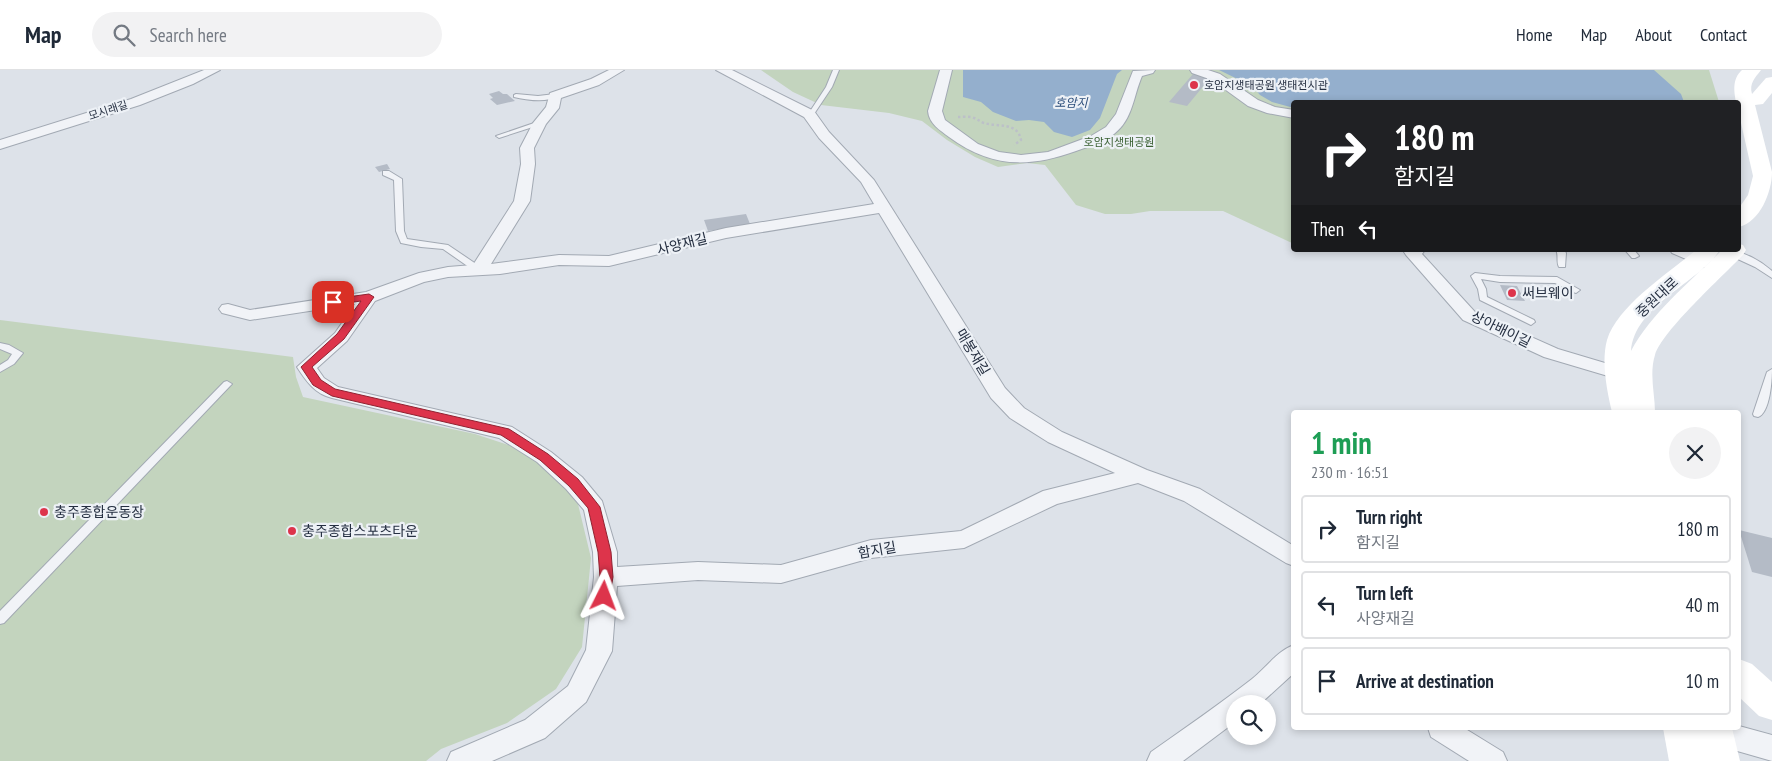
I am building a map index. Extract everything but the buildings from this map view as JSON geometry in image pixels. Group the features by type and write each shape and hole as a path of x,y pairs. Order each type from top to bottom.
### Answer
{"main road":[{"path":"1741,219 1748,212 1762,189 1764,176 1745,86 1745,76 1752,70"},
{"path":"1745,86 1772,72"},
{"path":"1745,86 1772,82"},
{"path":"1745,86 1772,140"},
{"name":"중원대로","path":"1741,233 1772,207"},
{"name":"중원대로","path":"1625,410 1617,365 1620,338 1637,313 1716,254"},
{"name":"중원대로","path":"1642,410 1639,375 1642,355 1649,341 1716,254"},
{"path":"1741,677 1772,704"},
{"path":"1688,761 1706,735"}],"street":[{"name":"모시래길","path":"0,145 150,96 191,81 214,70"},
{"path":"479,270 522,201 528,164 527,148 540,123 552,108 555,96 595,82 618,70"},
{"name":"매봉재길","path":"722,70 777,96 810,116 824,134 867,180 998,393 1017,413 1055,436 1139,475 1192,495 1291,555"},
{"path":"946,70 934,111 939,122 960,140 984,153 1003,158 1028,159 1046,157 1101,137 1116,126 1128,104 1132,83 1137,74 1149,70"},
{"path":"1196,70 1216,77 1242,93 1253,103 1272,110 1291,113"},
{"name":"사양재길","path":"228,309 250,315 369,297 419,278 448,272 559,260 609,261 726,233 885,207"},
{"name":"상아배이길","path":"1412,252 1469,316 1551,353 1618,373"},
{"path":"369,297 341,337 306,367 317,382 332,392 505,432 544,457 574,483 594,507 605,552 606,577 599,651 577,694 535,729 461,761"},
{"name":"함지길","path":"606,577 698,571 781,574 871,550 964,539 1051,497 1139,475"},
{"path":"1251,695 1291,659"},
{"path":"1161,761 1226,714"},
{"path":"1444,730 1493,761"},
{"path":"1706,735 1772,748"}],"lane":[{"path":"810,116 829,87 836,70"},
{"path":"516,96 538,98 555,96"},
{"path":"498,136 540,123"},
{"path":"386,173 398,179 400,231 404,241 445,247 479,270"},
{"path":"1561,252 1562,265"},
{"path":"1716,254 1755,263 1766,269 1772,276"},
{"path":"1531,322 1483,298 1482,289 1475,276 1500,279 1557,280 1576,290"},
{"path":"0,346 18,353 11,362 0,369"},
{"path":"1758,414 1772,372"},
{"path":"0,619 227,384"}],"path":[{"path":"950,117 973,117 977,121 987,124 1013,128 1020,134 1020,140 1014,145"}],"green space":[{"name":"호암지생태공원","path":"761,70 1709,70 1718,100 1291,100 1291,243 1223,211 1150,211 1131,214 1105,214 1076,205 1045,165 1027,163 998,167 975,157 947,140 922,121 889,113 821,105 793,92"},
{"name":"충주종합스포츠타운","path":"0,320 293,357 296,377 303,397 475,434 518,448 554,473 578,504 591,558 582,647 556,689 507,723 441,749 426,761 0,761"}],"water":[{"name":"호암지","path":"963,70 1122,70 1117,74 1100,118 1090,130 1072,137 1054,132 1044,122 1016,121 993,112 981,102 963,97"},
{"path":"1219,70 1654,70 1681,94 1683,100 1291,100 1291,107 1272,102 1260,95 1252,86"}],"place":[{"name":"호암지생태공원 생태전시관","path":"1194,85"},
{"name":"써브웨이","path":"1512,293"},
{"name":"충주종합운동장","path":"44,512"},
{"name":"충주종합스포츠타운","path":"292,531"}],"route":[{"path":"333,302 369,297 341,337 306,367 317,382 332,392 505,432 544,457 574,483 594,507 605,552 606,577 604,596"}]}
